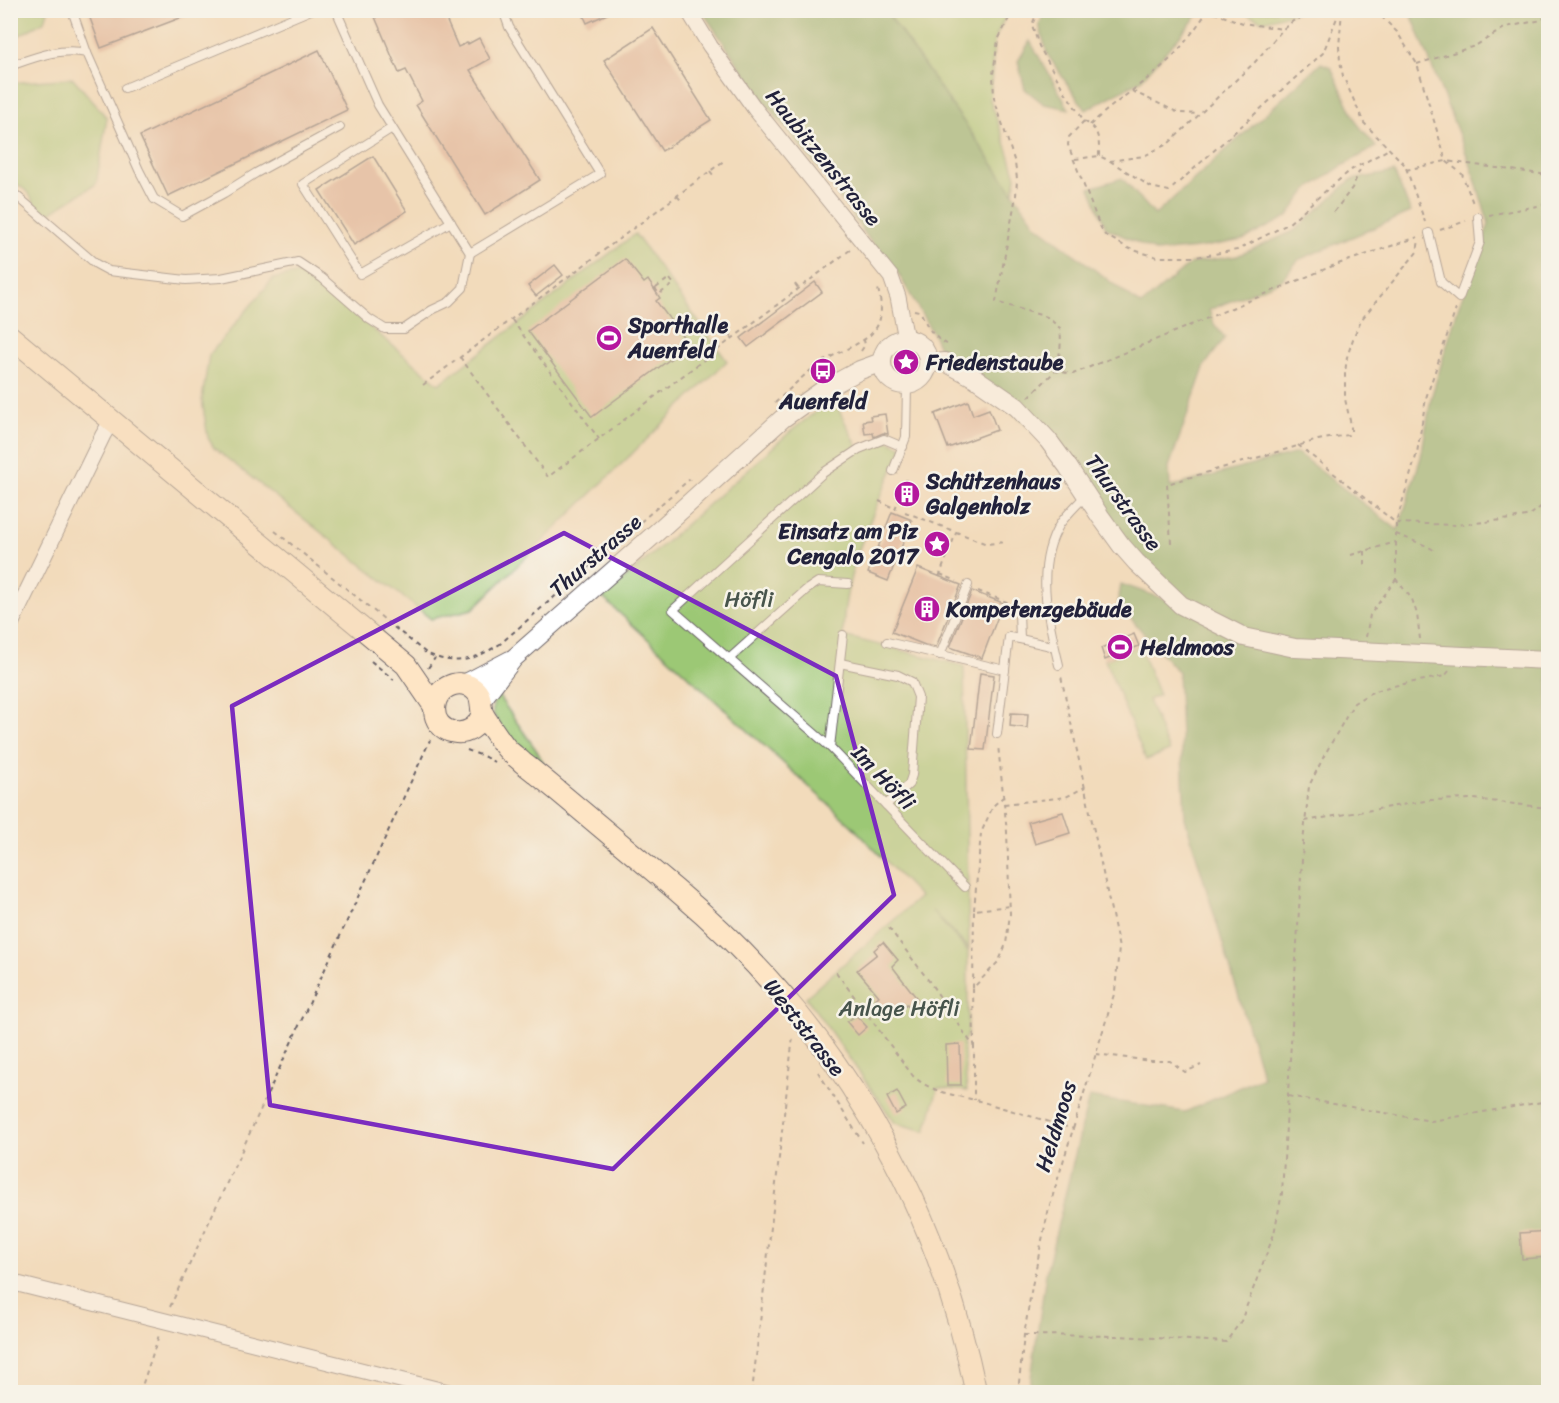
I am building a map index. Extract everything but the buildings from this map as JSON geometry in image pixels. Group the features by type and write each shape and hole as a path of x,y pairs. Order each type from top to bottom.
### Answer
{"main road":[{"path":"10,336 112,420 403,675 437,716 464,741 479,722 482,707"},
{"path":"403,675 457,684"},
{"path":"437,716 439,693 457,684"},
{"name":"Weststrasse","path":"457,684 476,690 501,756"},
{"name":"Weststrasse","path":"464,741 501,756 698,908 760,969 794,1008 852,1088 909,1189 956,1311 976,1392"}],"street":[{"name":"Haubitzenstrasse","path":"688,10 710,46 755,109 891,277 898,297 906,339"},
{"path":"899,339 906,339 920,344 925,349 929,363 925,376 920,381 907,386 889,380 882,368 883,354 887,348 899,339"},
{"name":"Thurstrasse","path":"482,707 514,658 782,418 823,390 860,370 882,362"},
{"name":"Thurstrasse","path":"929,363 945,362 975,378 1017,407 1048,440 1128,554 1181,605 1244,637 1295,648 1548,660"},
{"path":"10,626 112,420"},
{"name":"Thurstrasse","path":"457,684 514,658"},
{"path":"10,1282 448,1392"}],"lane":[{"path":"72,10 87,53 154,199 182,216 340,127"},
{"path":"125,88 311,10"},
{"path":"10,190 96,264 109,271 186,280 221,278 298,262 322,278 369,320 385,329 404,329 432,310 449,302 463,288 470,253 378,105 336,10"},
{"path":"470,253 600,174 509,27 503,10"},
{"path":"10,66 43,54 75,51 87,53"},
{"path":"392,128 303,184 360,274 451,222"},
{"path":"1429,233 1441,282 1459,297 1480,242 1478,217"},
{"path":"893,471 906,437 907,386"},
{"path":"831,747 673,610 823,473 859,449 884,439 903,447"},
{"path":"1059,665 1046,602 1047,561 1052,541 1062,522 1086,495"},
{"path":"729,659 806,590 818,582 848,584"},
{"path":"940,655 968,585"},
{"path":"1019,612 1020,639"},
{"name":"Im Höfli","path":"843,635 831,747 965,886"},
{"path":"997,734 1009,637 1054,645"},
{"path":"887,642 1005,670"},
{"path":"840,663 898,675 912,682 918,697 912,776 909,784 886,805"}],"path":[{"path":"1012,10 998,40 993,74 994,98 1015,162 1017,179 1016,196 996,302 1047,317 1060,328 1061,339 1055,371 1017,407"},
{"path":"1038,10 1032,25 1039,46 1084,122 1090,125 1099,137 1099,156"},
{"path":"1110,161 1144,156 1169,143 1255,62 1283,29 1293,21 1325,10"},
{"path":"1075,159 1099,156 1151,187 1169,191 1323,54 1341,10"},
{"path":"1341,10 1339,46 1343,76 1364,123 1405,165 1429,233 1478,217 1547,205 1548,227"},
{"path":"1375,10 1397,32 1417,64 1446,161 1462,174 1478,217"},
{"path":"1090,125 1103,112 1171,59 1207,11 1243,23 1283,29"},
{"path":"1417,64 1475,46 1506,27 1542,20 1548,15"},
{"path":"1132,91 1179,114 1200,114"},
{"path":"1084,122 1069,137 1068,145 1099,224 1105,235 1130,249 1157,256 1196,257 1237,250 1288,224 1351,170 1389,149"},
{"path":"423,385 724,160"},
{"path":"1406,170 1446,161 1548,175"},
{"path":"1335,213 1353,188 1362,165"},
{"path":"710,171 714,176"},
{"path":"677,196 681,200"},
{"path":"645,219 648,224"},
{"path":"1055,371 1073,374 1335,265 1419,237 1417,252 1361,320 1354,336 1347,357 1345,373 1345,399 1351,432 1343,437 1298,445 1167,484 1171,543"},
{"path":"460,357 548,477 862,240"},
{"path":"668,278 674,284 659,294 654,288 668,278"},
{"path":"795,284 799,289"},
{"path":"770,407 813,368 871,336 882,314 878,286"},
{"path":"1365,639 1370,615 1396,579 1396,523 1417,453 1426,398 1459,297"},
{"path":"762,309 766,313"},
{"path":"916,310 921,313 933,334 940,341 952,347"},
{"path":"511,319 599,439"},
{"path":"729,333 733,338"},
{"path":"861,351 865,343 864,339"},
{"path":"1298,445 1396,523 1456,525 1512,519 1530,515 1548,499"},
{"path":"268,526 419,648 435,657 457,661 470,660 500,644 692,476"},
{"path":"879,501 896,509 906,480 908,481"},
{"path":"905,512 987,544 1004,542"},
{"path":"939,577 957,533"},
{"path":"1396,534 1437,552"},
{"path":"1351,555 1396,542"},
{"path":"1365,551 1365,566"},
{"path":"1396,579 1412,599 1417,615 1420,641"},
{"path":"364,655 403,675"},
{"path":"430,666 435,657"},
{"path":"1024,1335 1117,1336 1226,1342 1241,1321 1274,1234 1282,1193 1309,786 1354,703 1370,693 1388,687 1445,676 1461,657"},
{"name":"Heldmoos","path":"1018,1392 1032,1286 1049,1208 1115,991 1119,948 1059,665"},
{"path":"140,1392 164,1321 437,716"},
{"path":"973,988 999,961 1006,944 1010,906 1007,832 997,734"},
{"path":"464,741 474,752 501,756"},
{"path":"1004,804 1066,798 1085,787"},
{"path":"974,1100 974,910 981,833 993,807 1004,796"},
{"path":"1305,821 1431,800 1474,799 1548,808"},
{"path":"974,910 1010,906"},
{"path":"889,928 974,1047"},
{"path":"836,972 913,1076 922,1083 938,1091 1074,1129"},
{"path":"752,1392 794,1034 800,1043"},
{"path":"1096,1054 1170,1061 1185,1072 1201,1065"},
{"path":"818,1072 866,1149"},
{"path":"1288,1096 1431,1121 1548,1101"}],"highlighted area":[{"path":"564,533 836,676 894,895 613,1169 270,1105 232,706"}],"green space":[{"path":"11,10 48,11 45,21 11,40"},
{"path":"702,11 886,11 1036,225 1141,305 1191,263 1237,256 1294,231 1351,180 1394,172 1411,212 1298,260 1282,280 1209,310 1214,324 1225,338 1205,365 1169,467 1170,487 1297,453 1398,530 1421,457 1431,398 1458,308 1489,224 1471,166 1410,11 1548,11 1548,1392 1029,1392 1046,1273 1089,1097 1185,1112 1263,1077 1185,818 1178,672 1118,604 1121,584 1179,604 1136,562 1048,440 945,362 933,334 898,273 871,242 818,168 764,102"},
{"path":"886,11 1008,11 994,41 990,100 1016,177 1013,193"},
{"path":"1046,11 1188,11 1198,15 1141,80 1086,110 1047,54 1039,24"},
{"path":"1239,11 1297,11 1263,21"},
{"path":"1030,41 1069,109 1044,104 1025,89 1018,61"},
{"path":"1321,63 1331,67 1357,123 1376,147 1342,166 1307,190 1287,217 1243,240 1157,252 1106,228 1090,188 1122,178 1155,215"},
{"path":"73,78 107,118 96,184 42,218 28,192 11,180 10,83"},
{"path":"635,234 727,361 473,609 431,619 214,448 208,438 202,400 209,355 273,279 304,272 439,384"},
{"name":"Höfli","path":"834,401 859,449 884,439 903,447 872,516 855,563 844,611 843,636 964,666 969,949 932,911 968,951 968,1034 963,1042 967,1091 938,1088 926,1131 895,1123 806,997 920,897 852,826 603,598 791,431 826,404"},
{"path":"1139,646 1159,695 1148,700 1169,751 1146,760 1105,660"},
{"path":"497,694 537,751 548,771 496,720 493,708"}],"place":[{"name":"Sporthalle Auenfeld","path":"609,338"},
{"name":"Friedenstaube","path":"906,362"},
{"name":"Auenfeld","path":"823,371"},
{"name":"Schützenhaus Galgenholz","path":"907,494"},
{"name":"Einsatz am Piz Cengalo 2017","path":"937,544"},
{"name":"Kompetenzgebäude","path":"927,609"},
{"name":"Heldmoos","path":"1120,647"}],"park label":[{"name":"Anlage Höfli","path":"899,1008"}]}
